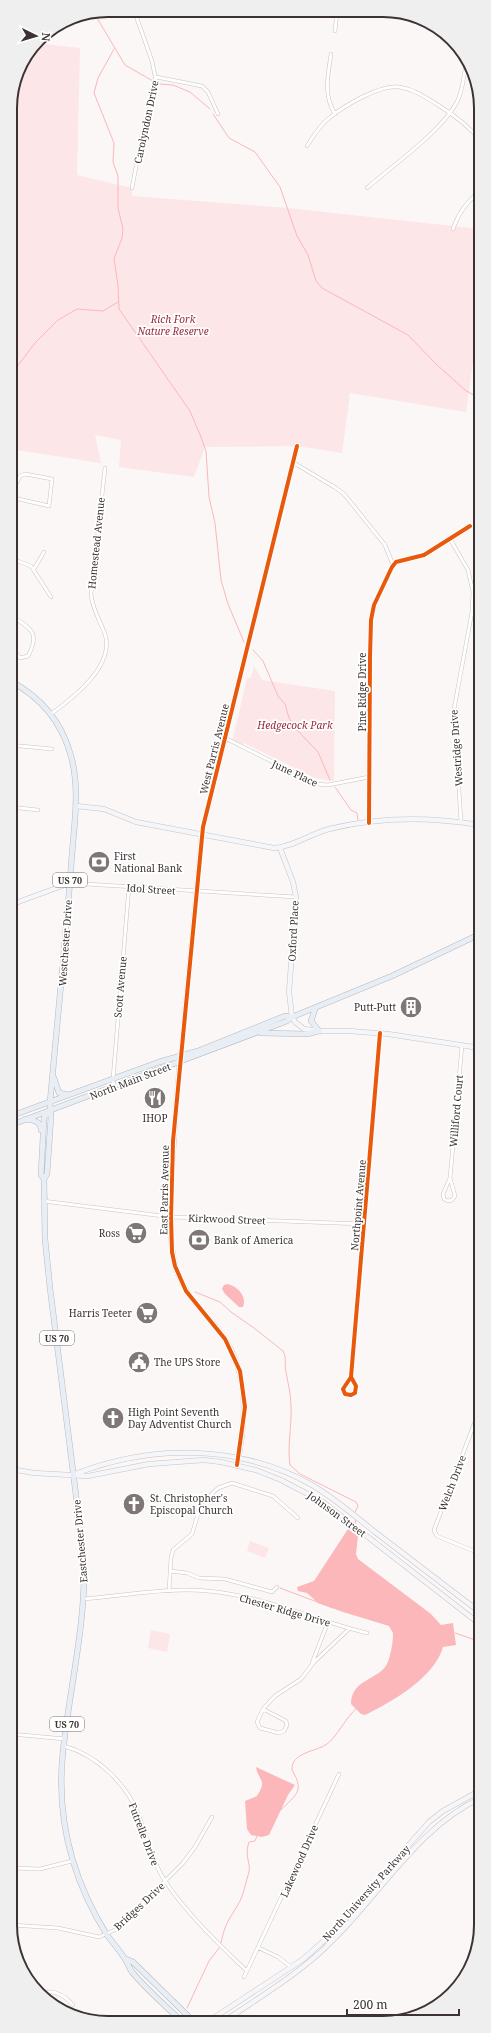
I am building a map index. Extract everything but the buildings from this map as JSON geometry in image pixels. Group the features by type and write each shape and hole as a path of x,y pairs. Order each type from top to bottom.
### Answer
{"main road":[{"name":"Westchester Drive","path":"17,686 33,696 51,714 63,734 72,758 76,783 76,806 60,1017 50,1110"},
{"path":"76,806 97,807 136,822 280,848 329,829 369,823 419,819 474,824"},
{"name":"West Parris Avenue","path":"180,1058 202,834"},
{"name":"Oxford Place","path":"280,848 293,882 296,897 289,992 292,1017"},
{"name":"Idol Street","path":"17,902 70,883"},
{"name":"North Main Street","path":"17,1114 113,1079 256,1033 399,973 474,937"},
{"path":"315,1009 311,1021 320,1031"},
{"name":"North Main Street","path":"17,1122 114,1087 180,1058 284,1016 292,1017"},
{"path":"292,1017 299,1026 304,1029 320,1031 350,1030 380,1033 474,1047"},
{"path":"256,1033 307,1034 320,1031"},
{"name":"East Parris Avenue","path":"180,1058 173,1141 171,1217 172,1252 180,1280 195,1304 225,1339 240,1371 245,1408 237,1465"},
{"path":"54,1064 57,1089 62,1094 72,1095"},
{"name":"Eastchester Drive","path":"44,1179 41,1175 44,1118 50,1110"},
{"name":"Eastchester Drive","path":"50,1110 51,1117 47,1174 44,1179 43,1201 50,1288 84,1559 84,1599 82,1623 64,1746 61,1780 66,1831 72,1861 83,1890 106,1934 126,1960 133,1973 176,2016"},
{"path":"24,1119 34,1120 40,1125 42,1142"},
{"name":"Johnson Street","path":"73,1475 92,1467 114,1462 168,1454 209,1453 239,1457 294,1477 327,1495 474,1608"},
{"name":"Johnson Street","path":"17,1470 34,1473 95,1475 142,1465 190,1460 237,1465 282,1480 323,1502 474,1619"},
{"name":"North University Parkway","path":"218,2016 291,1967 327,1938 430,1822 443,1811 474,1794"},
{"name":"North University Parkway","path":"232,2016 313,1959 347,1926 429,1832 453,1813 474,1802"},
{"name":"Eastchester Drive","path":"126,1960 133,1962 188,2016"}],"street":[{"name":"Carolyndon Drive","path":"132,188 142,135 156,77 136,17"},
{"path":"335,31 336,17"},
{"path":"331,54 327,88 330,106 335,114"},
{"path":"367,188 410,153 450,112 457,102 462,88 465,68"},
{"path":"156,77 202,86 208,92 218,114"},
{"path":"307,146 327,120 369,93 385,87 398,86 413,90 450,112 474,133"},
{"path":"453,229 460,212 474,196"},
{"name":"West Parris Avenue","path":"202,834 297,446"},
{"path":"294,463 344,494 385,545 393,565 400,561 424,555 470,526"},
{"name":"Homestead Avenue","path":"51,714 86,685 99,666 106,648 105,635 92,605 91,594 105,468"},
{"path":"17,484 22,475 52,479 49,506 17,499"},
{"name":"Westridge Drive","path":"450,539 466,566 473,592 469,626 454,702 461,822"},
{"path":"34,569 44,552"},
{"path":"17,560 34,569 51,597"},
{"name":"Pine Ridge Drive","path":"369,823 371,620 374,605 393,565"},
{"path":"17,619 29,627 33,633 33,646 28,656 21,658 17,656"},
{"name":"June Place","path":"225,738 317,784 328,785 369,777"},
{"path":"17,746 52,749"},
{"path":"17,808 38,810"},
{"name":"Idol Street","path":"70,883 296,897"},
{"name":"Scott Avenue","path":"114,1087 113,1079 129,887"},
{"name":"Northpoint Avenue","path":"351,1377 356,1388 355,1393 349,1395 345,1394 343,1389 351,1377 380,1033"},
{"name":"Williford Court","path":"450,1178 442,1194 444,1199 448,1201 452,1200 455,1196 450,1178 462,1045"},
{"name":"Kirkwood Street","path":"43,1201 171,1217 364,1224"},
{"name":"Welch Drive","path":"474,1424 434,1530 437,1536 474,1551"},
{"path":"169,1591 173,1550 192,1534 201,1504 215,1490 224,1485 237,1484 256,1492 273,1496 298,1518"},
{"path":"170,1572 187,1573 199,1578 225,1579 272,1592 277,1587"},
{"name":"Chester Ridge Drive","path":"84,1599 188,1590 226,1593 275,1605 367,1633"},
{"path":"311,1666 328,1622"},
{"path":"263,1709 286,1721 287,1725 284,1731 279,1733 260,1728 257,1722 263,1709 276,1696 301,1679 311,1666 349,1628"},
{"path":"17,1735 65,1739"},
{"name":"Futrelle Drive","path":"64,1746 78,1751 98,1763 125,1790 139,1815 151,1853 165,1881 216,1943 247,1971"},
{"name":"Lakewood Drive","path":"244,1977 259,1948 339,1774"},
{"name":"Bridges Drive","path":"17,1925 58,1928 95,1936 106,1934 117,1929 191,1854 212,1817"},
{"path":"17,1868 40,1869 72,1861"},
{"path":"259,1948 278,1957 291,1967"},
{"path":"47,1992 53,1991 60,1994 69,1999 73,2006"}],"green space":[{"name":"Rich Fork Nature Reserve","path":"56,45 80,48 77,175 132,188 132,196 288,208 474,228 474,355 466,412 350,393 342,453 297,446 205,447 194,477 119,467 121,440 95,435 101,463 17,450 17,102 24,73 34,56 56,56"},
{"name":"Hedgecock Park","path":"254,666 262,680 335,691 334,781 315,778 246,744 232,743 247,678 251,678"},
{"path":"250,1541 269,1548 265,1558 247,1551"},
{"path":"151,1630 170,1634 167,1652 148,1648"}],"shaded area":[{"path":"228,1284 241,1292 244,1299 243,1307 239,1307 225,1294 222,1289 224,1285"},
{"path":"348,1529 358,1536 356,1554 358,1559 431,1614 441,1625 453,1623 456,1645 443,1647 438,1658 422,1678 399,1696 365,1715 361,1714 351,1704 352,1696 360,1685 378,1673 387,1664 392,1648 393,1633 389,1626 318,1603 307,1593 298,1591 297,1587 314,1581"},
{"path":"256,1767 295,1785 288,1795 269,1835 262,1837 251,1835 247,1829 245,1801 257,1796 262,1786"}],"waterway":[{"path":"97,18 125,65 153,81"},
{"path":"114,49 98,78 94,93 114,143 113,162 118,176 118,208 123,229 122,238 114,259 118,285 119,309 190,411 201,437 206,451 209,497 215,523 221,580 228,604 244,642"},
{"path":"159,84 173,85 190,92 210,109"},
{"path":"213,114 229,138 255,152 280,187 297,236 308,255 316,281 322,288 408,335 436,364 465,390 474,395"},
{"path":"17,367 35,343 58,320 77,309 103,311 118,302"},
{"path":"253,650 263,661 278,696 285,704 289,718 296,729 318,752 330,780"},
{"path":"335,787 351,810 357,813 358,820"},
{"path":"195,1292 220,1302 283,1351 285,1356 285,1369 291,1402 289,1451 290,1465 300,1474 356,1502 358,1506 355,1512"},
{"path":"355,1525 356,1519"},
{"path":"280,1588 333,1608"},
{"path":"455,1633 474,1640"},
{"path":"281,1810 297,1792 298,1783 292,1770 296,1759 305,1753 327,1744 357,1708"},
{"path":"221,1943 226,1925 240,1901 249,1872 247,1855 249,1842 255,1841 257,1836"},
{"path":"187,2008 209,1961 219,1948"}],"cycle path":[{"path":"237,1465 245,1407 240,1371 225,1339 186,1291 175,1266 172,1252 171,1217 173,1141 203,827 297,446"},
{"path":"369,823 370,657 371,620 374,605 392,567 396,562 424,555 470,526"},
{"path":"351,1377 343,1389 345,1394 351,1395 355,1393 356,1386 351,1377 380,1033"}],"place":[{"name":"First National Bank","path":"99,862"},
{"name":"Putt-Putt","path":"411,1007"},
{"name":"IHOP","path":"155,1098"},
{"name":"Ross","path":"136,1233"},
{"name":"Bank of America","path":"199,1240"},
{"name":"Harris Teeter","path":"147,1313"},
{"name":"The UPS Store","path":"139,1362"},
{"name":"High Point Seventh Day Adventist Church","path":"113,1418"},
{"name":"St. Christopher's Episcopal Church","path":"134,1504"}]}
